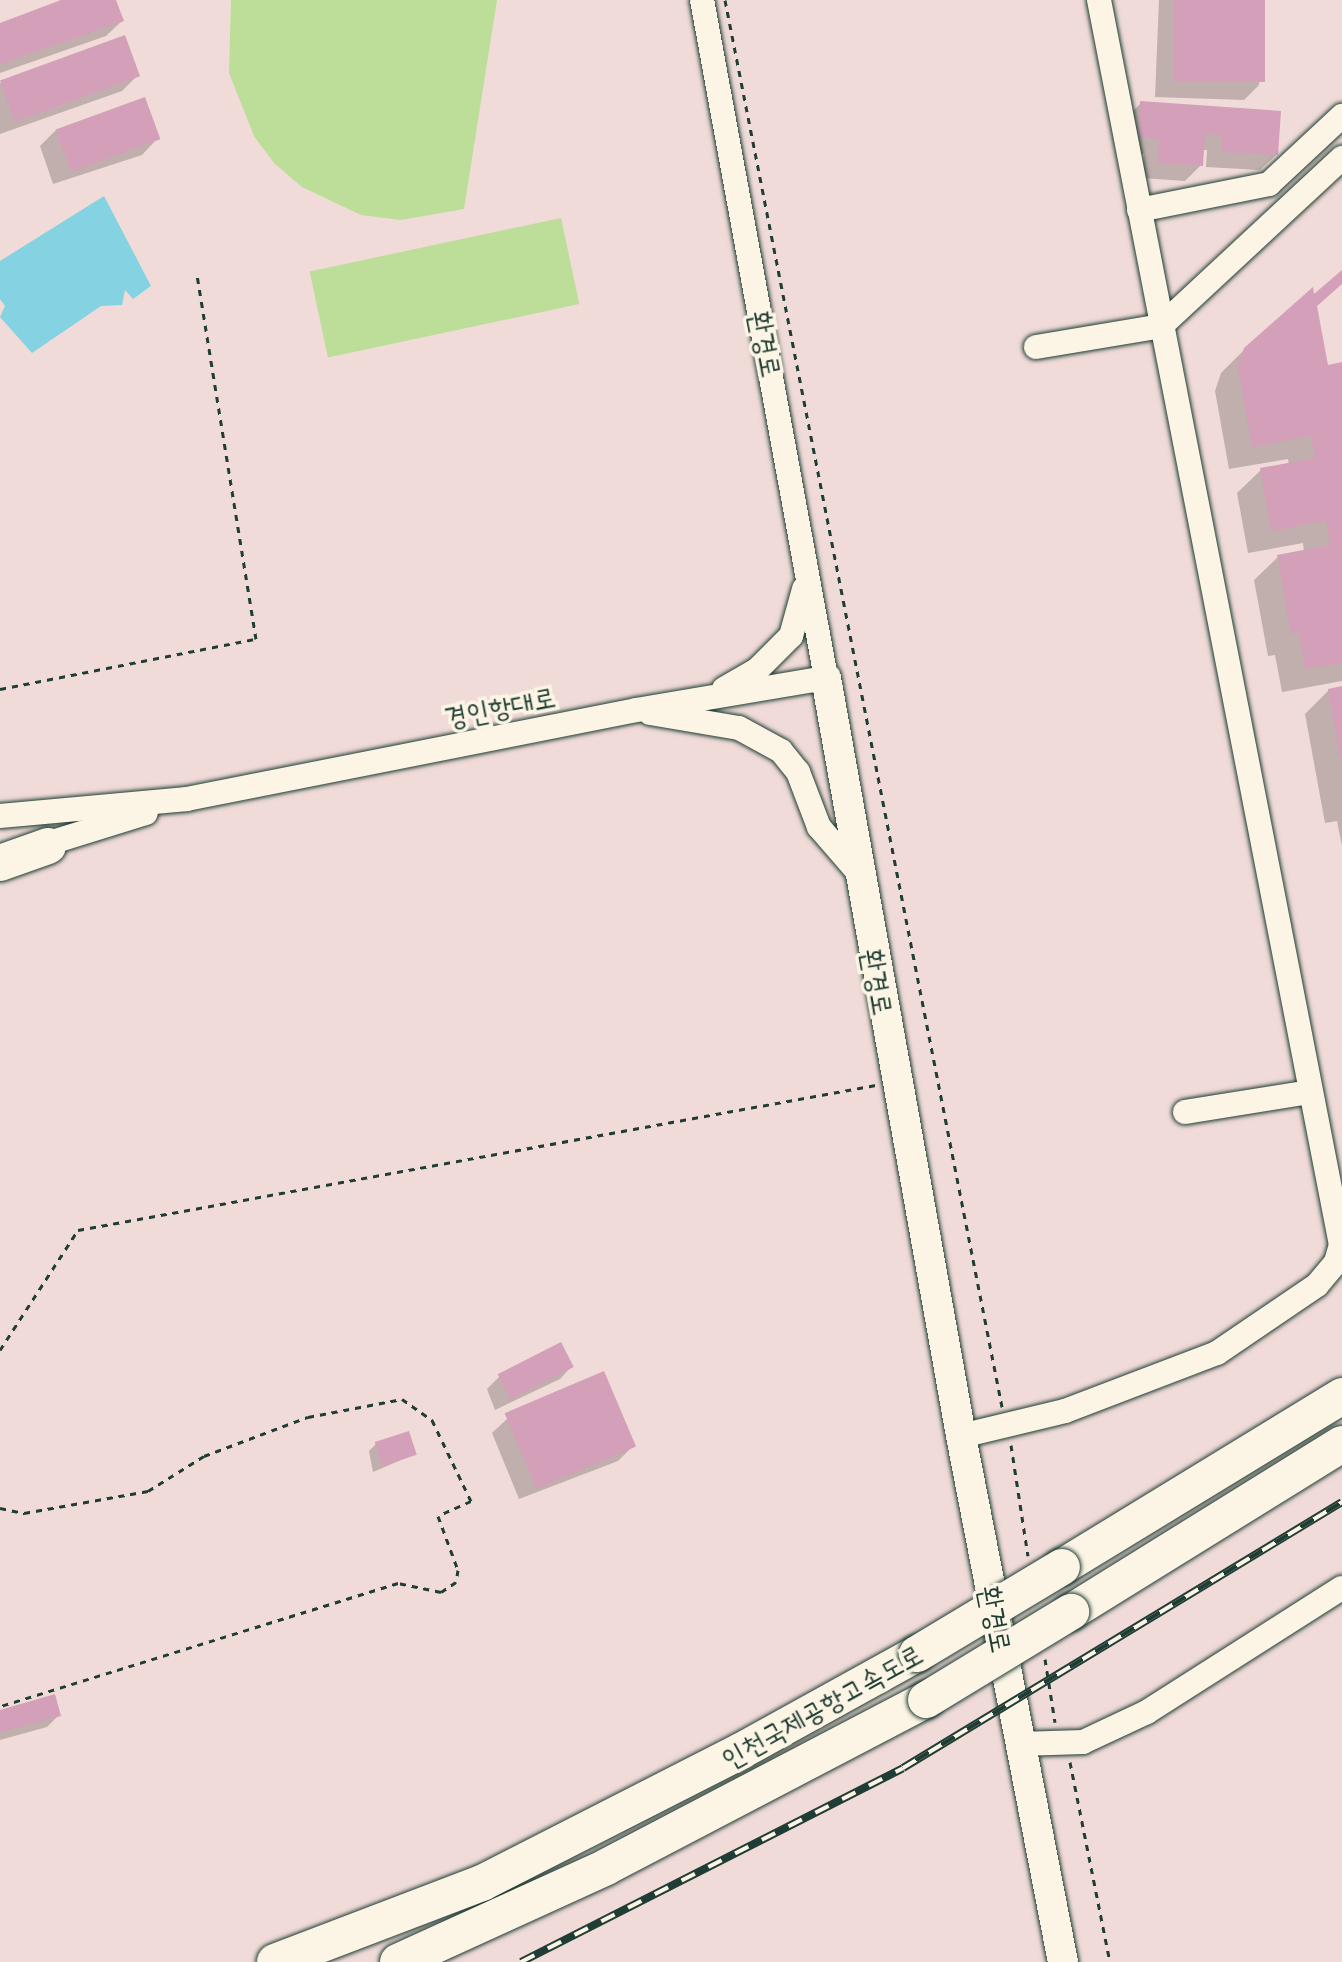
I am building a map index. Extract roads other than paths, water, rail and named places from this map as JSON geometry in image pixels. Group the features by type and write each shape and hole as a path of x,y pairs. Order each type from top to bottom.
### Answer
{"highway":[{"path":"0,863 48,846"},
{"name":"인천국제공항고속도로","path":"275,1962 482,1883 741,1751 917,1654 1046,1564 1342,1396"},
{"name":"인천국제공항고속도로","path":"398,1962 606,1867 926,1700 1342,1444"}],"main road":[{"name":"환경로","path":"826,678 857,871 961,1436 1063,1962"}],"street":[{"name":"환경로","path":"702,0 826,678"},
{"path":"961,1436 1007,1428 1153,1381 1217,1353 1317,1285 1336,1262 1342,1244 1099,0"},
{"path":"1139,210 1269,184 1342,116"},
{"path":"1036,347 1161,326 1342,158"},
{"path":"711,696 757,670 791,636 804,585 799,523"},
{"name":"경인항대로","path":"0,816 187,799 636,710 826,678"},
{"path":"636,710 739,728 781,751 798,772 819,827 857,871"},
{"name":"경인항대로","path":"0,852 48,846 187,799"},
{"path":"1185,1112 1310,1092"},
{"path":"1020,1744 1083,1742 1147,1712 1342,1588"}],"water":[{"path":"104,196 151,286 133,299 125,290 122,305 101,306 32,353 0,317 5,306 0,299 0,261"}],"railway":[{"path":"521,1962 903,1768 1342,1502"}]}
